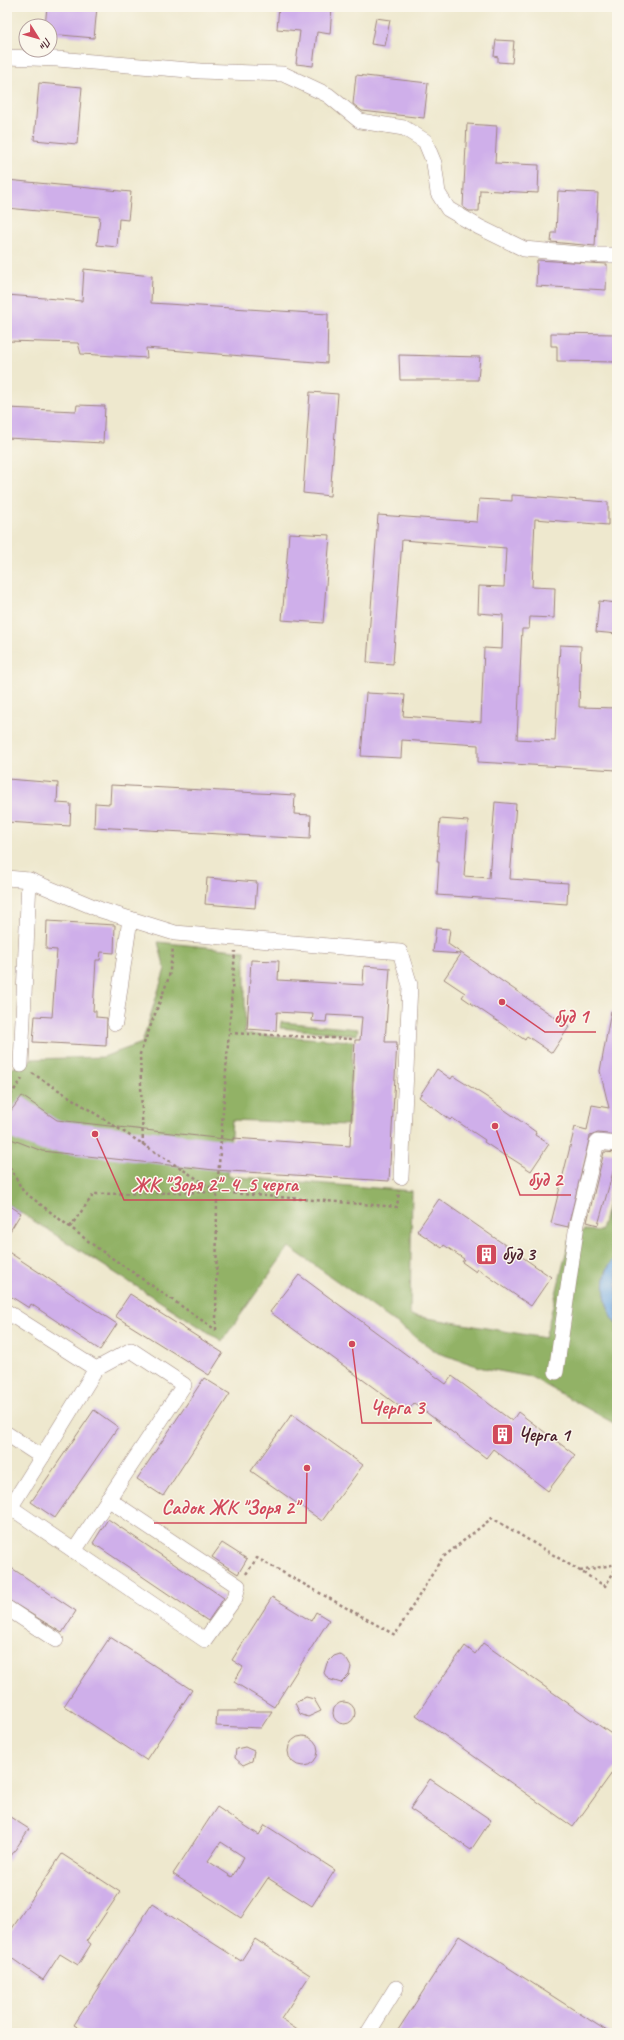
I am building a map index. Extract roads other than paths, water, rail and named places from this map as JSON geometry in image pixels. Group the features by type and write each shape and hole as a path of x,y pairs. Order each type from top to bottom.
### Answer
{"lane":[{"path":"7,57 57,59 200,71 282,74 328,95 360,120 404,128 425,141 434,163 438,193 448,209 479,227 524,249 590,255 617,255"},
{"path":"7,878 29,880 101,910 175,934 400,952 410,985 401,1177"},
{"path":"24,1068 29,880"},
{"path":"115,1023 130,919"},
{"path":"556,1372 577,1224 597,1142 617,1144"},
{"path":"7,1312 96,1369"},
{"path":"74,1551 108,1499 184,1385 131,1350 96,1369 42,1457 8,1507 205,1640 235,1598 238,1586 108,1499"},
{"path":"7,1434 42,1457"},
{"path":"7,1608 56,1640"},
{"path":"368,2033 396,1988"}],"water":[{"path":"617,1175 617,1249 608,1225 607,1212"},
{"path":"617,1252 617,1325 607,1305 604,1282 609,1266"}],"place":[{"name":"буд 1","path":"502,1002"},
{"name":"буд 2","path":"495,1126"},
{"name":"ЖК \"Зоря 2\"_4_5 черга","path":"95,1134"},
{"name":"буд 3","path":"487,1254"},
{"name":"Черга 3","path":"352,1344"},
{"name":"Черга 1","path":"502,1435"},
{"name":"Садок ЖК \"Зоря 2\"","path":"307,1468"}]}
